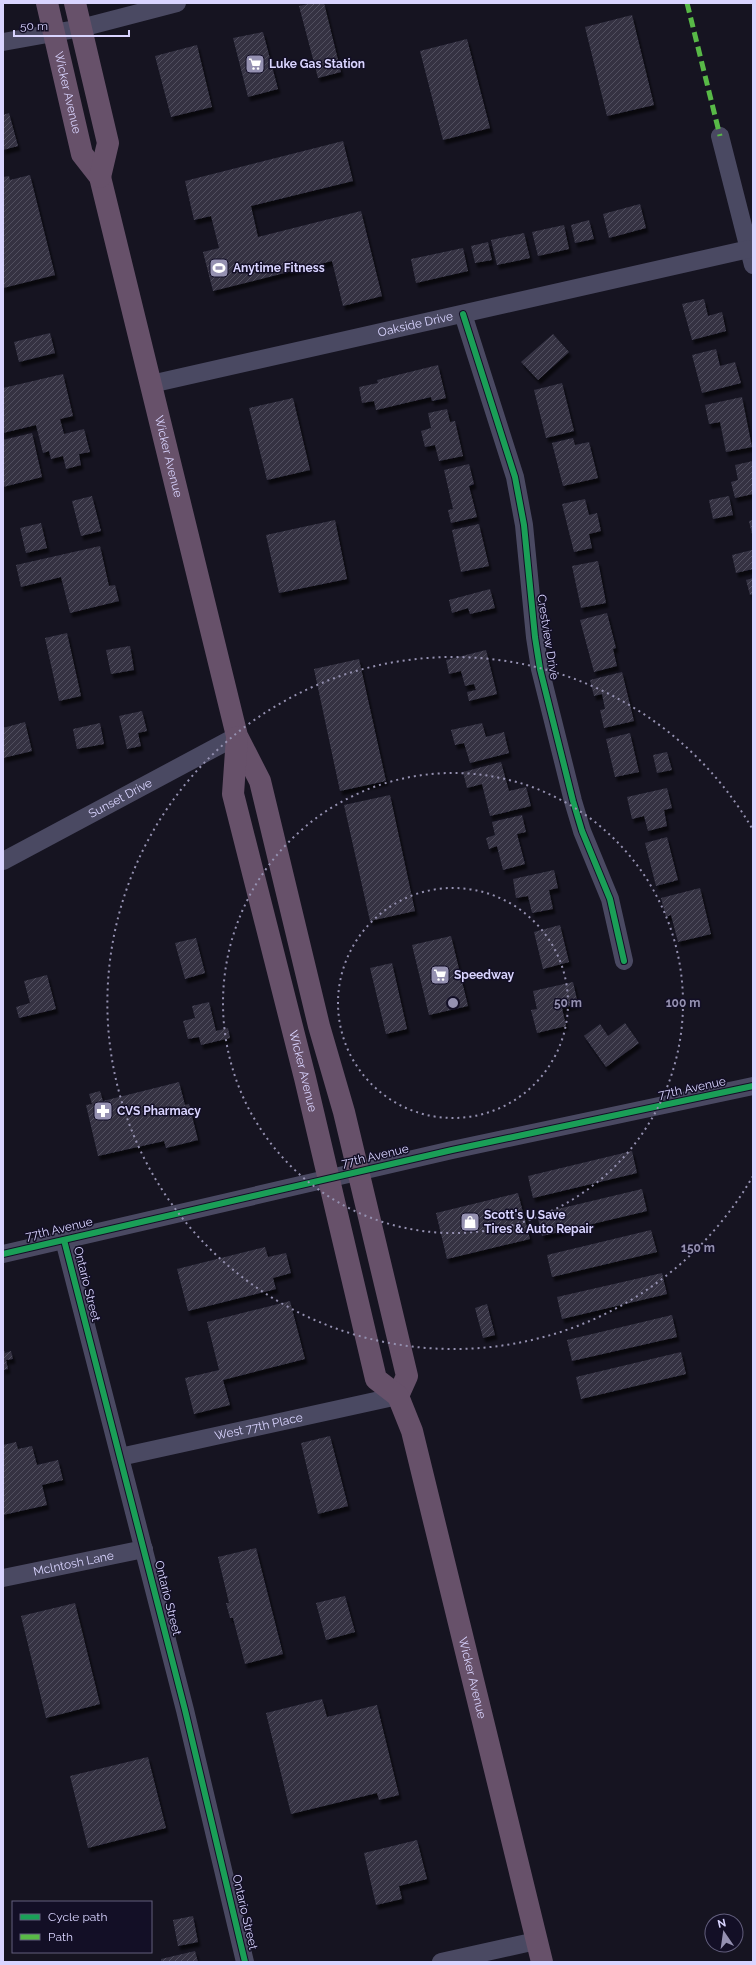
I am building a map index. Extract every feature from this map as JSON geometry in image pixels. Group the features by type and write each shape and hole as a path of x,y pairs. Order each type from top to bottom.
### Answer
{"highway":[{"name":"Wicker Avenue","path":"47,3 82,154 100,177 237,736 260,781 319,1026 344,1112 357,1172 407,1376 398,1396"},
{"name":"Wicker Avenue","path":"75,3 108,143 100,177"},
{"name":"Wicker Avenue","path":"237,736 233,794 305,1078 376,1379 398,1396 412,1431 542,1962"}],"street":[{"path":"3,42 81,28 177,3"},
{"path":"720,136 751,257"},
{"name":"Oakside Drive","path":"151,384 462,314 751,257"},
{"name":"Crestview Drive","path":"462,314 515,477 524,526 535,637 540,668 573,801 582,831 610,899 624,961"},
{"name":"Sunset Drive","path":"3,861 237,736"},
{"name":"77th Avenue","path":"3,1254 328,1178 753,1086"},
{"name":"Ontario Street","path":"64,1240 188,1722 245,1962"},
{"name":"West 77th Place","path":"120,1457 398,1396"},
{"name":"Mclntosh Lane","path":"3,1578 144,1549"},
{"path":"441,1962 536,1941"}],"building":[{"path":"313,3 324,3 341,72 318,78 299,6"},
{"path":"632,15 654,105 607,116 585,27"},
{"name":"Luke Gas Station","path":"263,32 278,89 248,97 233,38"},
{"path":"467,39 490,128 443,140 420,51"},
{"path":"197,45 212,107 171,117 155,56"},
{"path":"9,113 18,146 3,150 3,115"},
{"path":"343,141 353,181 251,206 258,237 361,211 382,296 343,306 332,261 213,291 203,252 219,248 211,216 194,220 185,181"},
{"path":"30,175 55,275 3,288 3,177 9,176 10,180"},
{"path":"640,204 646,228 609,238 603,214"},
{"path":"589,220 594,239 575,243 571,225"},
{"path":"564,225 569,249 538,256 532,232"},
{"path":"524,233 530,258 497,265 491,240"},
{"path":"488,242 492,260 475,263 471,246"},
{"path":"463,248 468,271 416,283 411,259"},
{"path":"704,299 708,316 722,312 726,331 692,340 682,304"},
{"path":"50,333 55,353 19,362 14,342"},
{"path":"553,334 569,352 538,380 521,362"},
{"path":"716,349 720,366 735,362 741,383 702,393 692,355"},
{"path":"438,365 446,398 432,401 431,397 376,410 374,401 362,403 359,387 378,383 377,380"},
{"path":"63,374 73,416 60,419 64,434 84,429 90,452 79,454 81,465 66,469 63,456 51,459 49,451 43,453 36,425 3,433 3,388"},
{"path":"562,383 574,431 546,438 534,390"},
{"path":"742,397 752,447 726,452 720,422 709,424 705,405"},
{"path":"293,398 310,470 267,480 249,408"},
{"path":"447,409 450,422 455,421 463,456 439,461 435,445 425,447 421,431 431,428 428,413"},
{"path":"32,433 42,477 3,487 3,440"},
{"path":"573,438 575,445 589,442 598,478 563,486 552,443"},
{"path":"753,461 753,494 735,498 731,482 738,480 735,465"},
{"path":"469,464 474,484 469,486 477,517 451,523 448,510 453,509 444,470"},
{"path":"92,496 101,531 81,536 72,501"},
{"path":"729,496 733,515 713,519 709,500"},
{"path":"585,499 589,515 597,513 601,531 589,534 592,548 574,552 562,504"},
{"path":"335,520 347,579 279,593 266,535"},
{"path":"753,520 753,534 752,534 749,521"},
{"path":"41,523 47,548 26,553 20,528"},
{"path":"479,524 489,566 461,572 452,530"},
{"path":"100,546 109,586 115,585 119,601 70,613 61,577 21,587 16,565"},
{"path":"752,550 753,569 736,573 732,555"},
{"path":"598,561 606,603 581,608 572,566"},
{"path":"753,578 753,594 750,595 746,580"},
{"path":"490,589 495,608 470,614 468,608 452,613 449,600"},
{"path":"607,613 616,648 613,649 617,666 594,672 580,620"},
{"path":"67,633 81,696 59,701 45,638"},
{"path":"130,646 134,670 111,674 106,650"},
{"path":"486,650 497,694 469,701 467,692 476,690 474,684 465,686 461,671 449,674 446,660"},
{"path":"359,659 386,781 340,791 314,669"},
{"path":"622,672 634,721 604,728 600,710 605,709 602,694 594,696 590,680"},
{"path":"142,711 147,731 138,733 141,746 127,749 119,716"},
{"path":"25,722 32,751 3,758 3,728"},
{"path":"100,723 104,744 77,749 73,729"},
{"path":"482,723 486,737 504,732 509,753 470,763 464,743 455,745 451,730"},
{"path":"630,733 639,772 615,777 606,739"},
{"path":"667,752 672,770 657,773 653,755"},
{"path":"501,762 509,791 526,787 531,806 490,816 482,784 467,788 463,772"},
{"path":"667,788 672,808 664,810 667,826 648,831 644,816 632,819 627,797"},
{"path":"390,795 415,911 370,921 344,805"},
{"path":"522,815 526,832 517,834 525,864 503,870 497,846 489,849 486,838 495,835 492,822"},
{"path":"667,837 678,880 656,886 645,843"},
{"path":"554,870 558,888 549,890 553,909 532,913 528,896 516,898 513,879"},
{"path":"700,888 711,934 678,942 671,915 666,917 661,898"},
{"path":"560,925 569,962 543,969 534,932"},
{"name":"Speedway","path":"451,936 468,1006 429,1015 412,945"},
{"path":"196,938 205,973 185,979 175,943"},
{"path":"392,963 407,1029 386,1034 370,968"},
{"path":"47,975 56,1009 19,1018 16,1007 30,1003 24,981"},
{"path":"573,982 578,1004 562,1008 566,1026 537,1033 531,1010 537,1009 533,991"},
{"path":"209,1002 216,1031 228,1028 230,1038 201,1045 199,1037 188,1039 183,1021 195,1018 192,1006"},
{"path":"625,1023 639,1043 606,1067 584,1036 600,1024 608,1036"},
{"name":"CVS Pharmacy","path":"179,1082 185,1105 189,1104 198,1140 166,1148 164,1141 98,1156 86,1105 92,1104 89,1094 100,1091 103,1101"},
{"path":"632,1151 637,1173 533,1198 528,1176"},
{"path":"642,1189 647,1211 542,1236 537,1214"},
{"path":"518,1193 530,1239 447,1259 436,1213"},
{"path":"651,1230 657,1252 552,1277 547,1255"},
{"path":"265,1247 268,1257 286,1253 291,1273 273,1278 276,1289 188,1311 177,1269"},
{"path":"662,1273 667,1294 562,1319 557,1297"},
{"path":"290,1301 305,1359 223,1380 230,1405 194,1414 185,1378 219,1370 207,1322"},
{"path":"487,1304 495,1335 483,1338 475,1308"},
{"path":"672,1315 677,1337 572,1361 567,1340"},
{"path":"3,1348 5,1353 11,1351 13,1359 6,1360 8,1369 3,1370"},
{"path":"681,1352 686,1374 581,1399 576,1377"},
{"path":"330,1436 348,1506 318,1514 301,1443"},
{"path":"16,1442 18,1449 32,1446 37,1465 58,1460 63,1480 42,1485 47,1505 3,1515 3,1445"},
{"path":"256,1548 283,1654 245,1664 233,1618 230,1618 226,1603 229,1603 218,1557"},
{"path":"345,1596 355,1632 326,1640 316,1603"},
{"path":"75,1603 100,1704 46,1718 21,1616"},
{"path":"322,1699 327,1717 377,1705 399,1795 379,1800 377,1793 291,1814 266,1713"},
{"path":"148,1757 166,1828 88,1848 70,1776"},
{"path":"417,1840 427,1879 399,1886 402,1899 376,1905 364,1853"},
{"path":"193,1916 198,1942 178,1946 173,1920"},
{"path":"195,1951 198,1962 161,1962 161,1959"}],"marked path":[{"path":"687,3 720,136"}],"cycle path":[{"path":"463,314 515,477 524,525 535,637 540,669 573,801 582,831 610,899 624,961"},
{"path":"3,1254 452,1150 753,1086"},
{"path":"64,1240 185,1710 245,1962"}],"place":[{"name":"Luke Gas Station","path":"255,64"},
{"name":"Anytime Fitness","path":"219,268"},
{"name":"Speedway","path":"440,975"},
{"name":"CVS Pharmacy","path":"103,1111"},
{"name":"Scott's U Save Tires & Auto Repair","path":"470,1222"}]}
